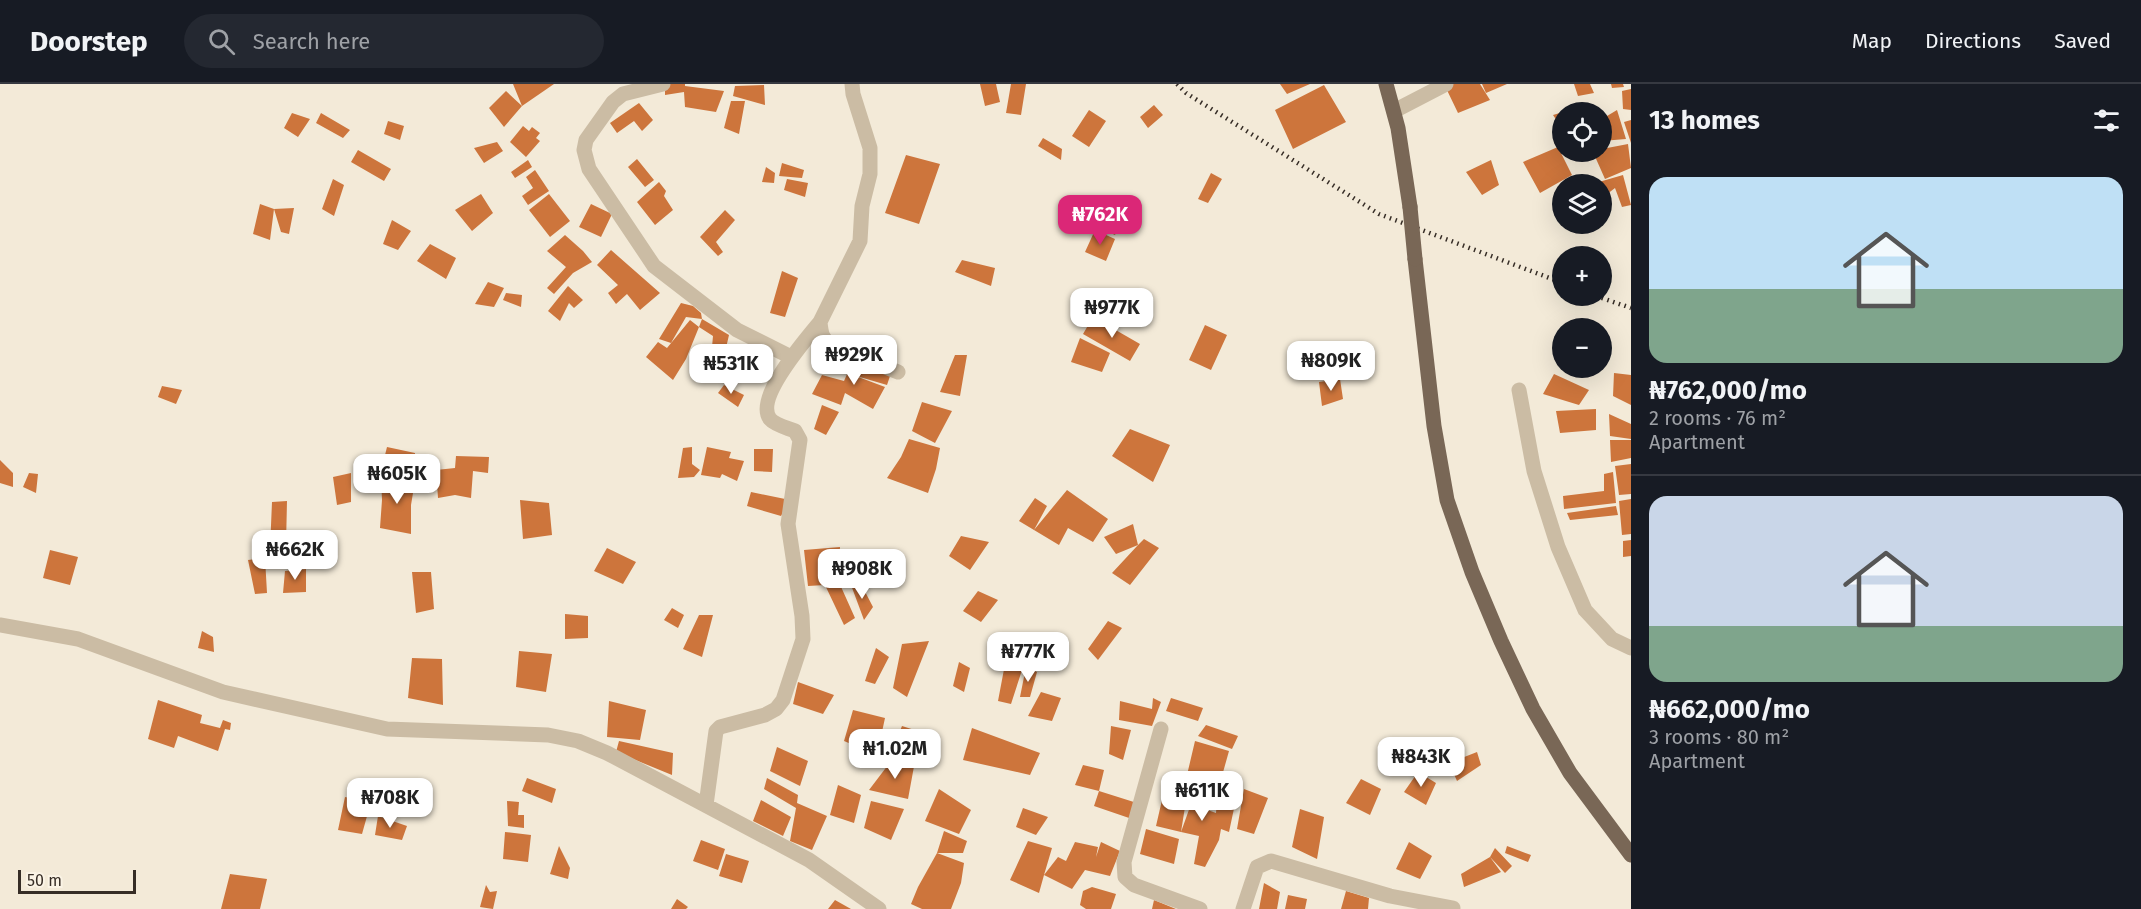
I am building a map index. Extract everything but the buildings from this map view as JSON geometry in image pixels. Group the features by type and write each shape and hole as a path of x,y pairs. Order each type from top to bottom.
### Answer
{"main road":[{"path":"1386,84 1394,111 1410,207 1434,426 1447,500 1472,572 1533,709 1570,773 1631,855"}],"street":[{"path":"663,84 623,94 614,102 586,140 584,150 589,169 654,266 737,330 791,357"},
{"path":"706,805 716,731 720,727 765,715 776,709 783,700 803,639 802,615 788,524 800,440 795,432 772,421 768,416 768,404 780,373 820,322 860,241 862,207 870,174 870,148 852,84"},
{"path":"1394,111 1446,84"},
{"path":"820,322 820,332 824,340 831,345 898,372"},
{"path":"1520,390 1534,471 1558,547 1586,610 1612,639 1631,648"},
{"path":"0,625 78,639 223,692 387,729 548,735 578,741 607,753 809,860 879,909"},
{"path":"1161,729 1124,862 1125,877 1134,885 1200,909"},
{"path":"1243,909 1257,867 1271,861 1390,896 1453,908"}],"railway":[{"path":"1177,84 1186,93 1379,214 1552,279"},
{"path":"1612,301 1631,308"}]}
